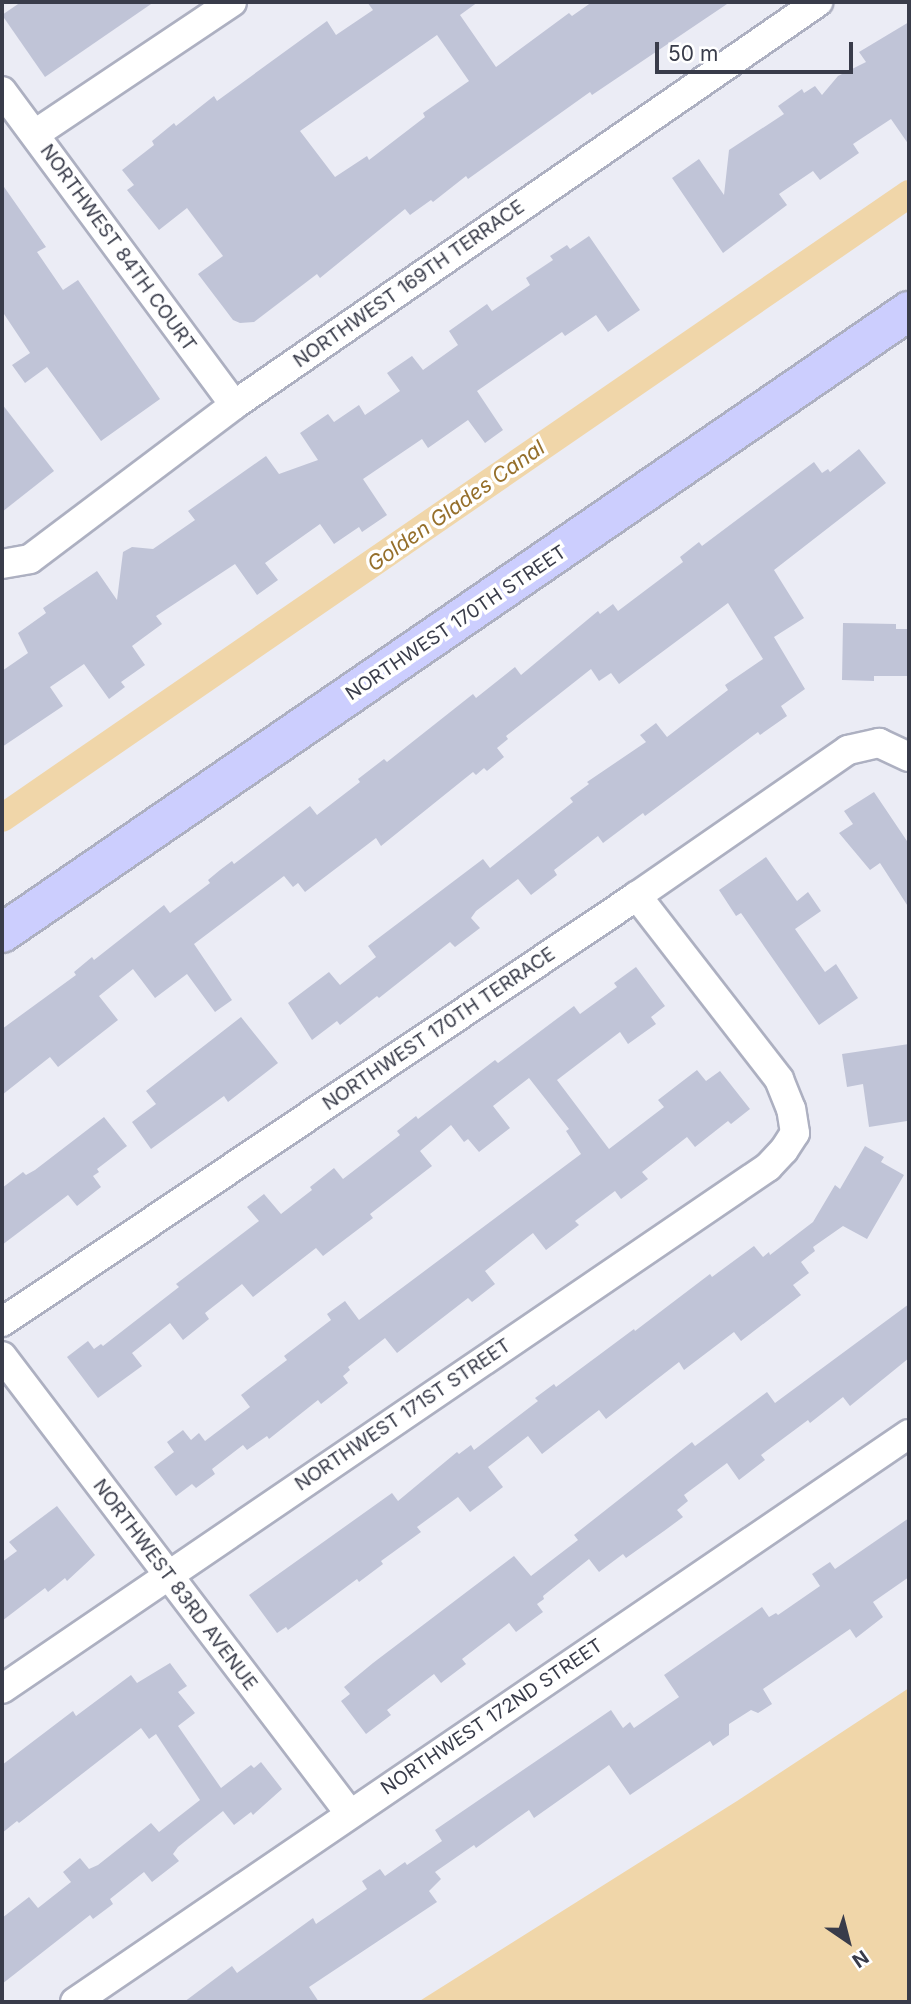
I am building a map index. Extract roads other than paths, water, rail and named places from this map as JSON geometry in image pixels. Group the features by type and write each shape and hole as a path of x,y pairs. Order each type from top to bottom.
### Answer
{"street":[{"path":"35,134 232,2"},
{"name":"NORTHWEST 169TH TERRACE","path":"2,564 30,559 234,405 818,2"},
{"name":"NORTHWEST 84TH COURT","path":"2,91 234,405"},
{"name":"NORTHWEST 170TH STREET","path":"2,933 909,311"},
{"name":"NORTHWEST 170TH TERRACE","path":"2,1322 637,896 848,750 879,743 909,757"},
{"name":"NORTHWEST 171ST STREET","path":"2,1689 768,1167 784,1150 795,1133 779,1079 637,896"},
{"name":"NORTHWEST 83RD AVENUE","path":"2,1356 350,1814"},
{"name":"NORTHWEST 172ND STREET","path":"75,2002 909,1434"}],"waterway":[{"name":"Golden Glades Canal","path":"2,818 909,194"}]}
